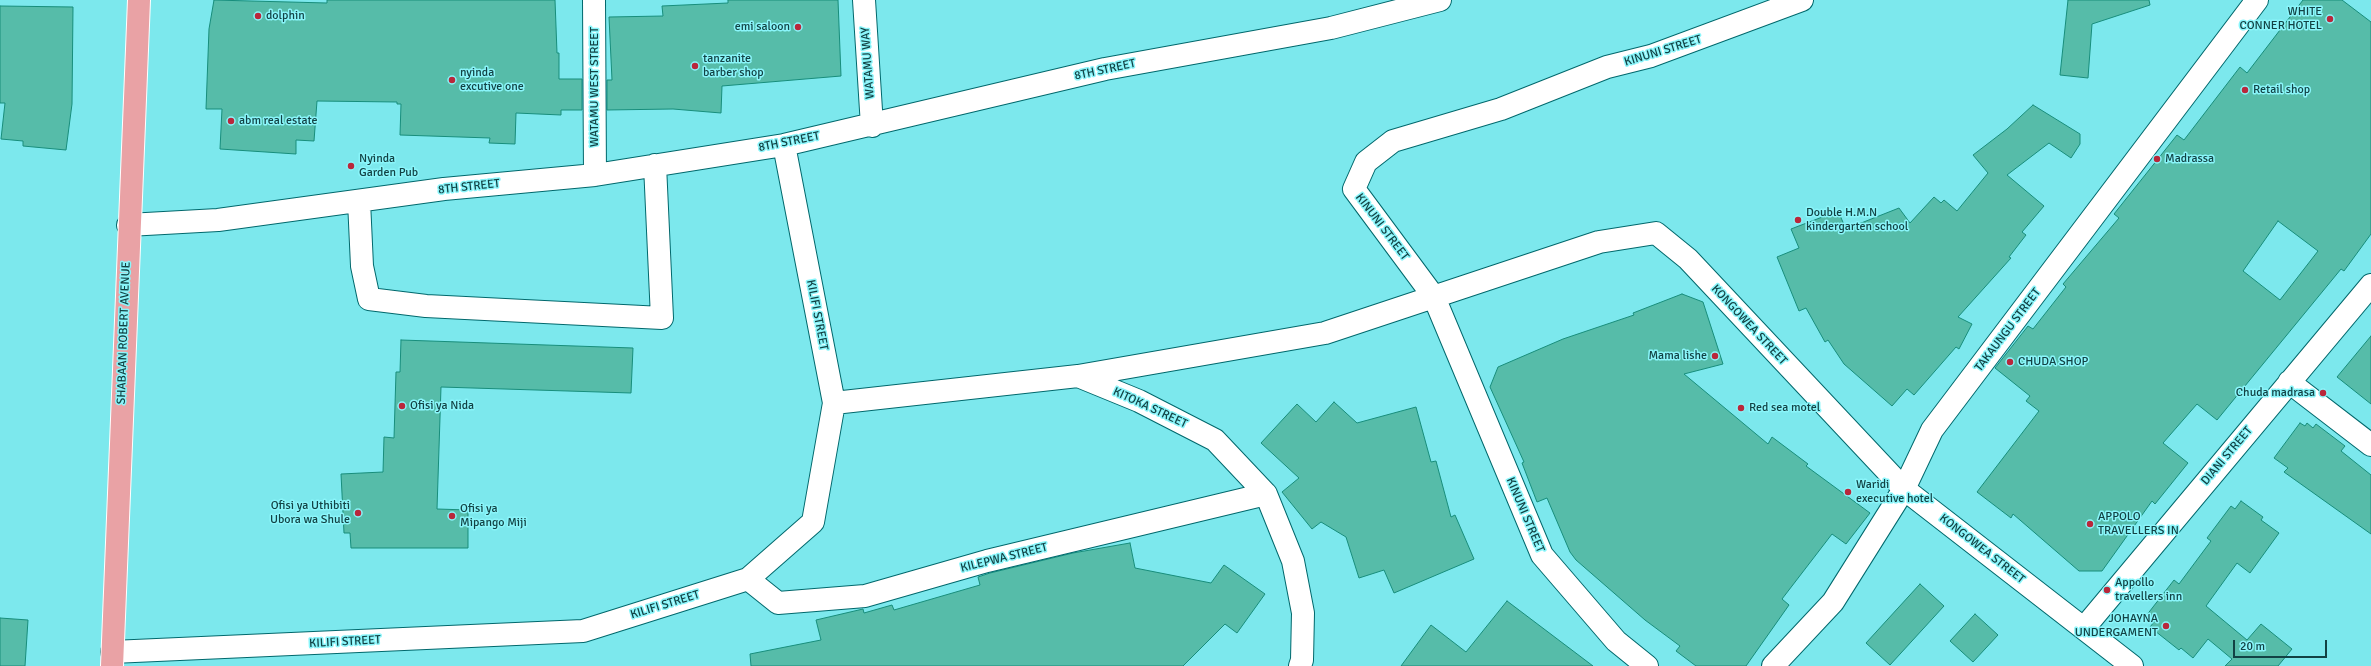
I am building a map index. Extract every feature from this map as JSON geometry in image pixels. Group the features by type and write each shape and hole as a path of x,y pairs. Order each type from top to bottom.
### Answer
{"main road":[{"name":"SHABAAN ROBERT AVENUE","path":"112,659 128,225 139,0"}],"street":[{"name":"WATAMU WEST STREET","path":"594,0 595,174"},
{"name":"WATAMU WAY","path":"864,0 872,126"},
{"name":"8TH STREET","path":"128,225 218,220 444,189 595,174 784,144 872,126 1104,69 1331,28 1440,0"},
{"name":"KINUNI STREET","path":"1647,666 1616,641 1542,555 1434,297 1354,189 1366,162 1393,140 1501,109 1607,67 1651,56 1688,44 1802,0"},
{"name":"TAKAUNGU STREET","path":"1772,666 1833,602 1904,490 1932,430 2257,0"},
{"name":"KILIFI STREET","path":"112,659 582,631 748,579 813,522 834,403 784,144"},
{"path":"359,201 362,266 369,299 426,306 662,318 655,165"},
{"name":"KONGOWEA STREET","path":"1434,297 1599,242 1656,233 1688,260 1904,490 2132,666"},
{"name":"DIANI STREET","path":"2084,628 2371,285"},
{"path":"1078,376 1326,333 1434,297"},
{"name":"KITOKA STREET","path":"834,403 1078,376 1139,401 1215,440 1266,494 1294,568 1303,613 1302,660 1300,666"},
{"path":"2289,382 2371,445"},
{"name":"KILEPWA STREET","path":"748,579 778,603 865,596 987,561 1266,494"}],"building":[{"path":"214,0 327,3 327,0 555,0 557,53 559,53 559,79 582,79 582,110 561,110 561,115 516,113 515,144 489,143 490,138 400,135 401,104 397,104 397,102 317,101 314,141 296,140 296,154 220,149 222,109 206,109 209,29"},
{"path":"728,0 838,0 841,76 722,86 721,113 673,109 607,110 607,80 612,80 609,17 663,16 662,6 728,3"},
{"path":"2068,0 2149,0 2150,5 2092,24 2088,78 2060,75"},
{"path":"2303,0 2342,0 2371,22 2371,234 2344,271 2341,269 2217,420 2197,404 2163,443 2188,463 2155,504 2152,501 2102,571 2079,571 2013,514 2011,518 1977,492 2039,411 2026,401 2030,396 1995,368 2028,326 2033,329 2066,287 2063,284 2119,218 2114,214 2177,135 2184,140 2240,67 2247,73","holes":["2278,221 2318,251 2280,300 2243,271"]},
{"path":"0,6 73,7 72,104 66,150 23,146 23,141 1,139 5,103 0,103"},
{"path":"2033,105 2080,134 2080,144 2071,158 2049,143 2007,175 2044,206 2022,232 2026,235 2009,257 2011,258 1958,317 1972,324 1959,349 1956,347 1914,395 1907,389 1892,406 1844,364 1828,340 1825,342 1806,308 1799,311 1777,257 1799,248 1791,229 1838,211 1846,229 1899,208 1910,223 1934,197 1941,203 1944,200 1957,211 1988,173 1973,155 2007,129"},
{"path":"1682,294 1703,302 1723,364 1684,374 1768,444 1772,437 1808,464 1806,466 1870,513 1846,544 1832,534 1782,599 1789,605 1746,666 1696,666 1676,651 1680,646 1645,620 1576,560 1570,552 1547,498 1537,502 1522,463 1524,462 1490,387 1498,367 1563,339 1634,315 1633,313"},
{"path":"2371,336 2371,404 2337,377"},
{"path":"401,340 633,348 631,393 441,387 437,509 468,510 468,548 351,548 350,533 344,533 341,474 383,472 384,437 394,438 396,372 400,372"},
{"path":"1334,402 1357,423 1416,407 1431,462 1436,461 1451,517 1455,515 1474,559 1394,593 1384,570 1359,578 1346,537 1321,522 1312,529 1282,492 1299,478 1261,443 1297,404 1316,422"},
{"path":"2300,423 2305,426 2307,423 2313,428 2316,424 2345,446 2341,451 2371,475 2371,534 2284,472 2288,468 2274,458"},
{"path":"2241,501 2263,517 2261,520 2279,533 2250,573 2237,563 2206,606 2247,640 2261,624 2292,649 2278,666 2225,666 2232,659 2208,639 2193,658 2181,648 2179,650 2150,627 2154,622 2146,616 2174,580 2179,584 2211,541 2207,538 2231,506 2235,509"},
{"path":"1130,543 1135,568 1211,583 1224,565 1265,594 1237,633 1225,624 1183,666 751,666 750,654 821,640 816,620 863,609 864,613 892,605 894,610 980,585 978,577 990,573 1073,553"},
{"path":"1920,584 1944,606 1890,665 1866,643"},
{"path":"1507,601 1593,666 1401,666 1431,625 1466,652"},
{"path":"1975,614 1998,635 1973,662 1950,641"},
{"path":"0,618 28,620 25,666 0,666"}],"place":[{"name":"dolphin","path":"258,16"},
{"name":"WHITE CONNER HOTEL","path":"2330,19"},
{"name":"emi saloon","path":"798,27"},
{"name":"tanzanite barber shop","path":"695,66"},
{"name":"nyinda excutive one","path":"452,80"},
{"name":"Retail shop","path":"2245,90"},
{"name":"abm real estate","path":"231,121"},
{"name":"Madrassa","path":"2157,159"},
{"name":"Nyinda Garden Pub","path":"351,166"},
{"name":"Double H.M.N kindergarten school","path":"1798,220"},
{"name":"Mama lishe","path":"1715,356"},
{"name":"CHUDA SHOP","path":"2010,362"},
{"name":"Chuda madrasa","path":"2323,393"},
{"name":"Ofisi ya Nida","path":"402,406"},
{"name":"Red sea motel","path":"1741,408"},
{"name":"Waridi executive hotel","path":"1848,492"},
{"name":"Ofisi ya Uthibiti Ubora wa Shule","path":"358,513"},
{"name":"Ofisi ya Mipango Miji","path":"452,516"},
{"name":"APPOLO TRAVELLERS IN","path":"2090,524"},
{"name":"Appollo travellers inn","path":"2107,590"},
{"name":"JOHAYNA UNDERGAMENT","path":"2166,626"}]}
